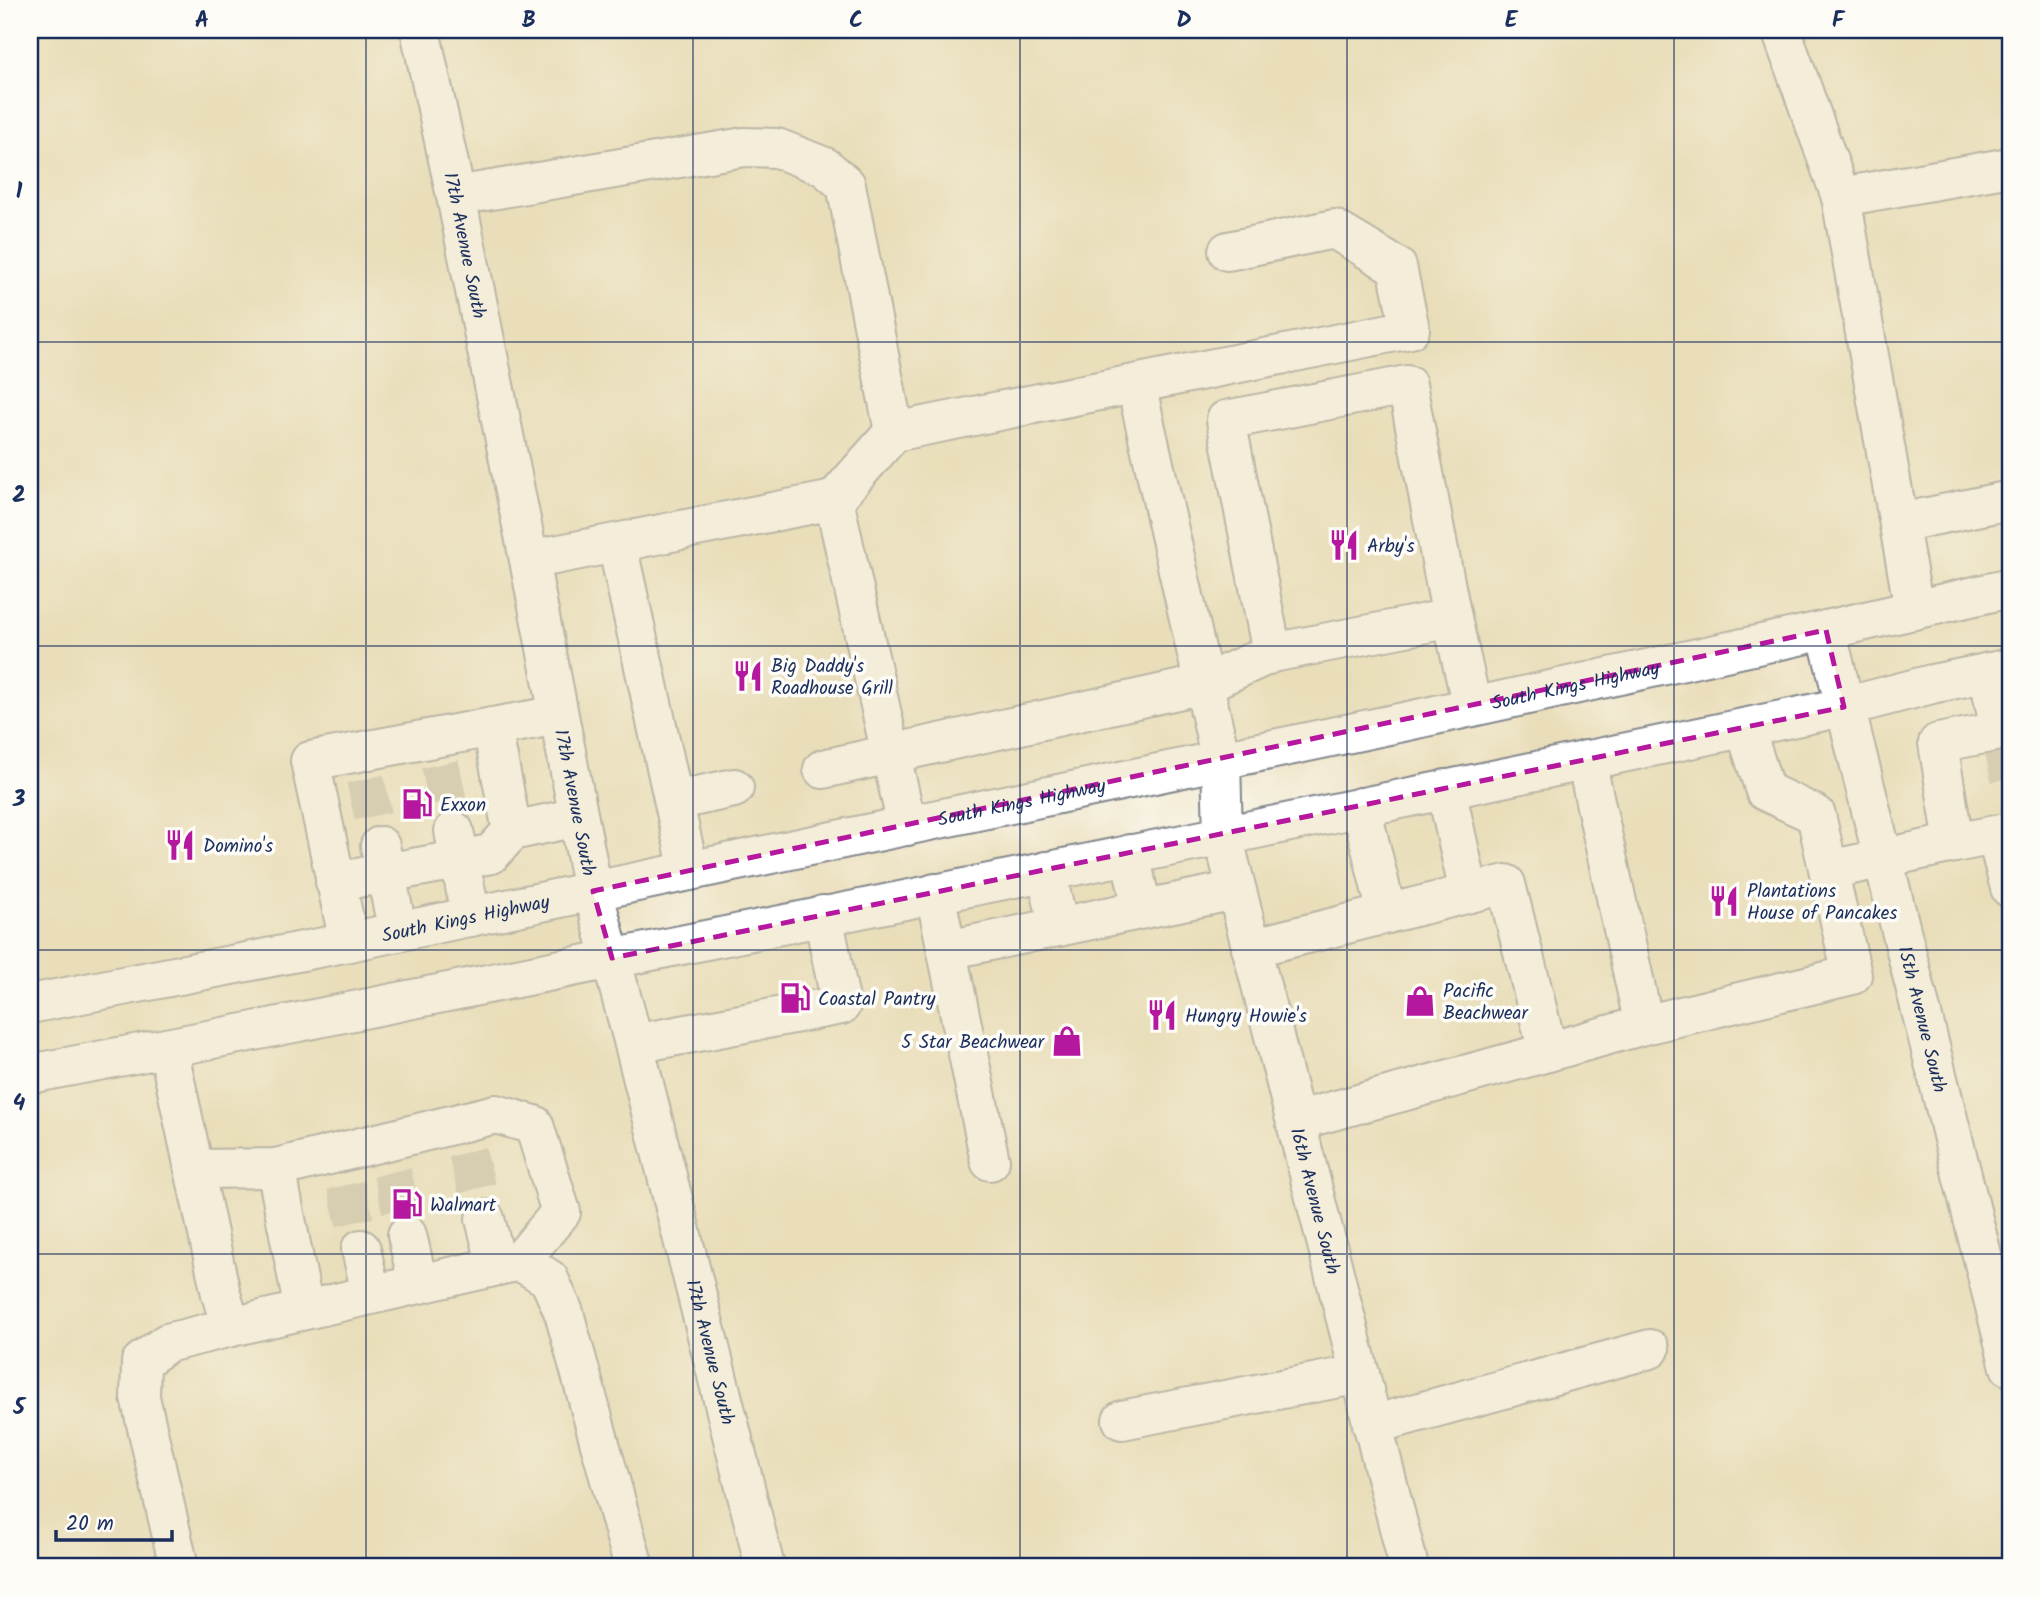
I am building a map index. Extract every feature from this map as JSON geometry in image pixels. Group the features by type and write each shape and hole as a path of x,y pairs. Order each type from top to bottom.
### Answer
{"main road":[{"name":"17th Avenue South","path":"420,30 456,196 593,891 765,1567"},
{"path":"1782,30 1841,197 1914,610"},
{"path":"456,196 744,147 777,148 825,167 846,185 894,432"},
{"path":"1841,197 2010,167"},
{"path":"529,560 834,500 894,432 1410,329 1397,267 1334,229 1228,251"},
{"path":"1396,332 1472,707"},
{"name":"16th Avenue South","path":"1136,384 1221,760 1223,836 1409,1567"},
{"path":"1272,653 1226,420 1407,385"},
{"path":"834,500 907,826"},
{"path":"1899,523 2010,500"},
{"path":"617,544 689,871"},
{"name":"South Kings Highway","path":"30,1004 349,943 907,826 1472,707 2010,588"},
{"path":"823,769 1204,684 1272,653 1452,618"},
{"name":"15th Avenue South","path":"1826,630 2010,1367"},
{"path":"30,1074 1223,836 1844,707 1999,670 2004,735 1938,743 1954,843"},
{"path":"349,943 310,761 362,765 437,751 492,727 558,715"},
{"path":"492,727 512,831"},
{"path":"1296,1121 1644,1025 1852,975 1816,815 1765,791 1745,728"},
{"path":"1586,760 1644,1025"},
{"path":"674,801 734,788"},
{"path":"1446,789 1469,893"},
{"path":"1361,807 1387,914"},
{"path":"335,882 383,859 457,845 491,854 512,831 578,817"},
{"path":"1829,870 2003,834 2010,888"},
{"path":"457,845 471,917"},
{"path":"1129,854 1142,909"},
{"path":"383,859 398,932"},
{"path":"1046,871 1059,927"},
{"path":"1251,948 1506,884 1548,1052"},
{"path":"947,950 1236,890"},
{"path":"935,893 990,1161"},
{"path":"634,1044 841,1005 823,915"},
{"path":"168,1048 221,1294 231,1327"},
{"path":"179,1567 140,1397 141,1362 167,1343 509,1263 561,1212 534,1125 496,1114 463,1138 343,1169 194,1169"},
{"path":"276,1168 304,1310"},
{"path":"485,1219 509,1263 549,1279 564,1313 634,1567"},
{"path":"407,1235 418,1283"},
{"path":"361,1249 370,1294"},
{"path":"1372,1424 1650,1349"},
{"path":"1122,1420 1360,1374"}],"highlighted area":[{"path":"1826,630 1844,707 612,958 593,891"}],"green space":[{"path":"524,30 604,30 526,38"}],"tunnel":[{"path":"2002,743 2010,778"},
{"path":"440,764 454,831"},
{"path":"365,779 380,846"},
{"path":"467,1152 485,1219"},
{"path":"392,1172 407,1235"},
{"path":"346,1185 361,1249"}],"place":[{"name":"Arby's","path":"1344,545"},
{"name":"Big Daddy's Roadhouse Grill","path":"748,676"},
{"name":"Exxon","path":"417,804"},
{"name":"Domino's","path":"180,845"},
{"name":"Plantations House of Pancakes","path":"1724,901"},
{"name":"Coastal Pantry","path":"795,998"},
{"name":"Pacific Beachwear","path":"1420,1001"},
{"name":"Hungry Howie's","path":"1162,1015"},
{"name":"5 Star Beachwear","path":"1067,1041"},
{"name":"Walmart","path":"407,1204"}]}
